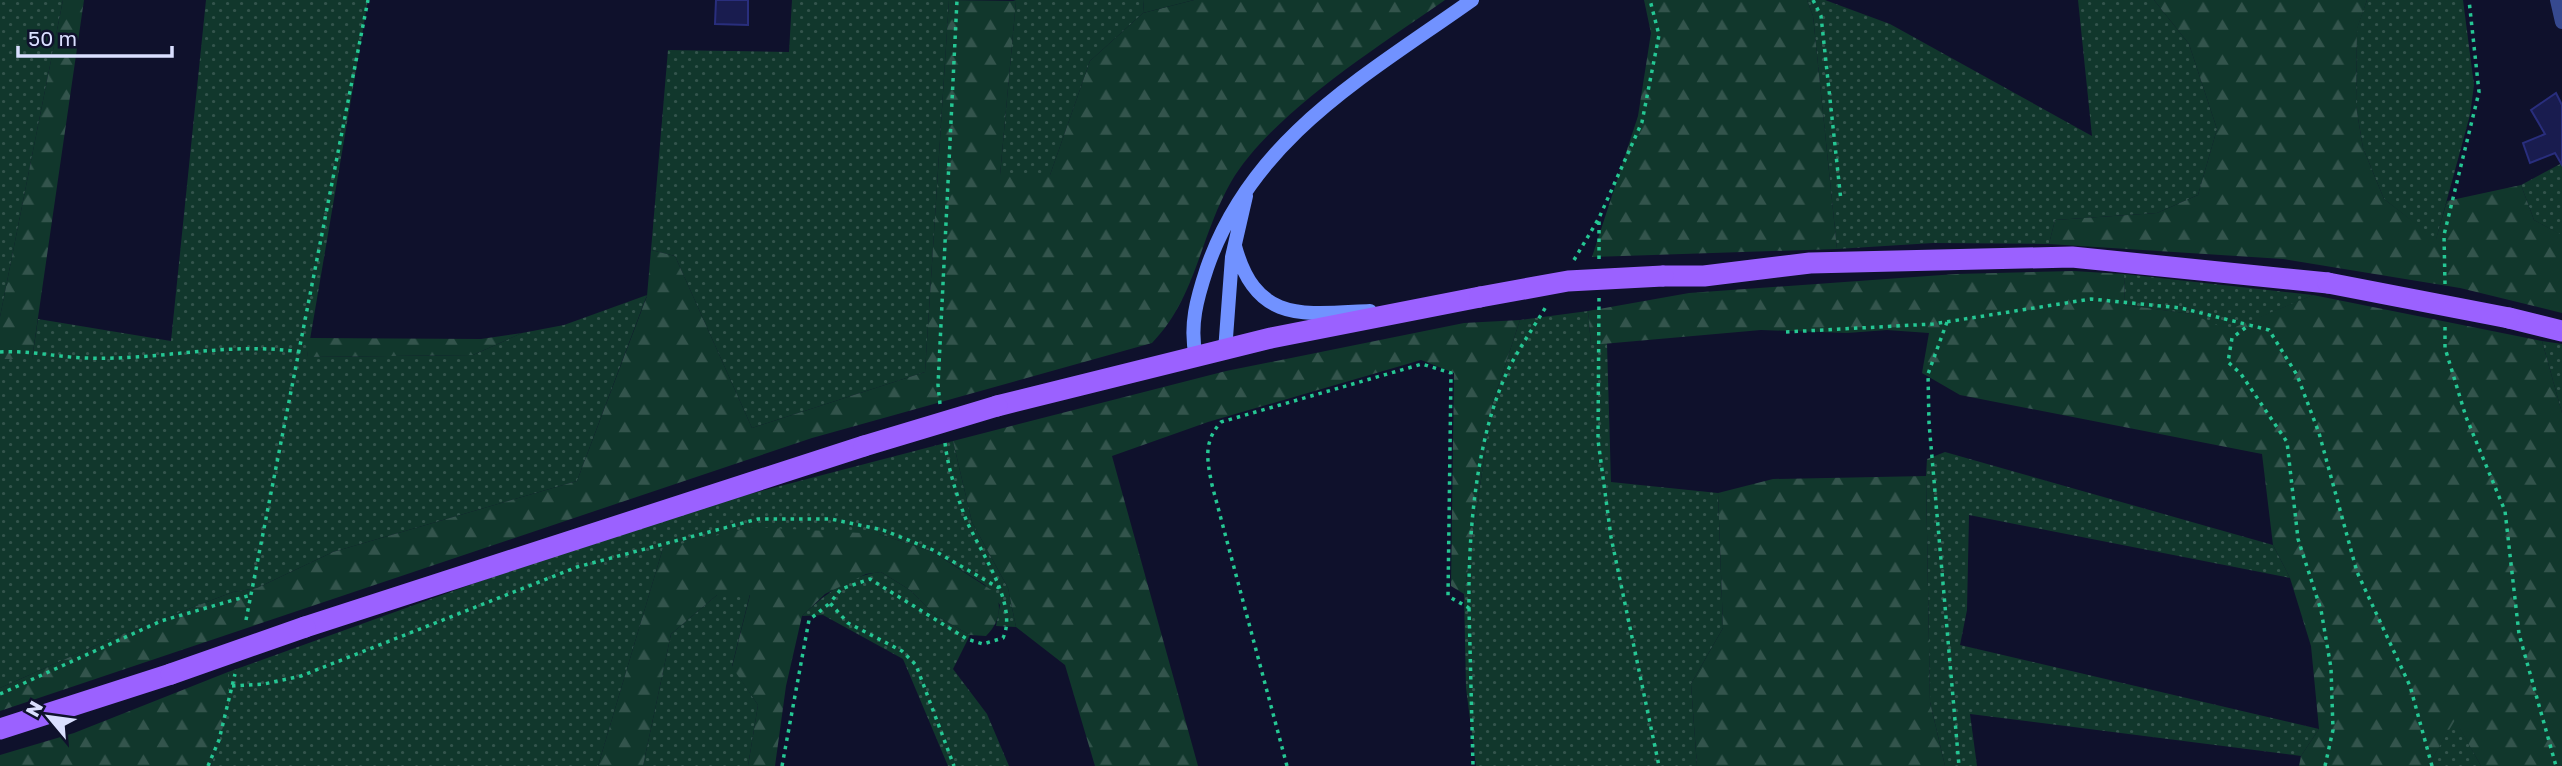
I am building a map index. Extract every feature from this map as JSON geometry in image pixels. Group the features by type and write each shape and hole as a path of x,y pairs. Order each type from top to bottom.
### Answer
{"main road":[{"path":"0,729 305,627 864,446 996,406 1271,338 1568,281 1704,276 1810,263 2072,257 2328,283 2562,331"}],"street":[{"path":"1196,357 1192,323 1200,288 1217,239 1255,175 1310,117 1472,0"},
{"path":"2557,0 2562,22"},
{"path":"1225,351 1235,246 1246,197 1255,175"},
{"path":"1235,246 1246,277 1272,304 1288,312 1384,310 1399,314"}],"path":[{"path":"246,620 368,0"},
{"path":"941,411 938,385 957,0"},
{"path":"1571,265 1599,218 1642,122 1659,35 1650,0"},
{"path":"1813,0 1821,16 1841,201"},
{"path":"2445,285 2444,235 2479,92 2469,0"},
{"path":"1599,218 1599,259"},
{"path":"1599,287 1598,440 1611,537 1659,766"},
{"path":"1786,332 1880,329 1947,322 2091,299 2180,308 2269,330 2297,375 2319,433 2357,572 2410,687 2432,766"},
{"path":"1473,766 1468,566 1478,475 1493,415 1508,371 1550,300"},
{"path":"1947,322 1928,374 1929,423 1959,766"},
{"path":"2445,323 2445,348 2466,417 2505,511 2519,634 2556,766"},
{"path":"2249,325 2232,338 2228,362 2241,374 2287,442 2298,538 2321,610 2331,668 2333,730 2325,766"},
{"path":"0,352 27,350 86,358 198,351 300,352"},
{"path":"1287,766 1206,455 1210,434 1221,422 1422,364 1451,373 1448,596 1469,608"},
{"path":"782,766 809,620 830,603 841,589 870,579 967,639 983,644 1003,638 1009,626 1000,589 965,518 947,463 944,437"},
{"path":"232,686 264,684 300,676 577,567 758,519 831,519 883,530 933,550 1000,589"},
{"path":"0,694 161,621 251,595"},
{"path":"830,603 848,623 902,651 916,665 954,766"},
{"path":"208,766 219,740 235,671"}],"green space":[{"path":"0,0 63,0 0,317"},
{"path":"63,0 84,0 32,359 0,359 0,317"},
{"path":"206,0 368,0 307,357 473,355 522,333 564,325 647,295 577,481 333,552 257,588 233,592 115,637 0,688 0,359 32,359 38,319 171,341"},
{"path":"792,0 949,0 925,372 752,428 675,256 651,250 668,50 789,52"},
{"path":"949,0 1016,1 1000,175 1050,175 1090,61 1143,13 1194,0 1445,0 1328,83 1272,131 1249,157 1231,182 1221,203 1179,306 1152,343 812,438 0,711 0,688 115,637 233,592 257,588 333,552 577,481 647,296 651,250 675,256 752,428 925,372"},
{"path":"1013,0 1144,0 1143,13 1090,61 1050,175 1000,175 1016,1"},
{"path":"1144,0 1194,0 1143,13"},
{"path":"1644,0 1807,0 1813,16 1837,249 1592,257 1638,116 1651,33"},
{"path":"1807,0 1825,0 1890,24 2092,136 2078,0 2154,0 2189,44 2217,129 2198,195 2157,213 2055,220 2049,244 1933,243 1837,249 1813,16"},
{"path":"2154,0 2367,0 2357,29 2356,106 2363,148 2384,199 2436,239 2447,201 2521,185 2534,220 2562,235 2562,313 2460,288 2283,259 2049,244 2055,220 2157,213 2198,195 2217,129 2189,44"},
{"path":"2367,0 2463,0 2474,85 2470,115 2436,240 2384,199 2363,148 2356,106 2357,28"},
{"path":"2562,163 2562,266 2560,267 2561,235 2534,220 2521,185"},
{"path":"2073,271 2124,274 2125,305 2192,314 2228,330 2313,295 2542,341 2562,413 2562,766 2481,766 2455,720 2428,766 2299,766 2301,756 2319,729 2311,646 2290,578 2273,545 2262,454 1960,395 1922,373 1929,333 1887,330 1847,333 1761,330 1591,345 1588,311 1689,293 1956,274"},
{"path":"2124,274 2313,295 2228,331 2191,314 2125,305"},
{"path":"1588,311 1591,345 1607,343 1611,482 1718,493 1723,628 1691,684 1697,766 1476,766 1466,688 1464,594 1492,405 1520,320"},
{"path":"1520,320 1492,405 1464,594 1451,586 1454,373 1421,360 1208,422 1112,456 1198,766 1095,766 1065,665 1016,627 1008,588 972,522 953,441 1226,371 1464,323"},
{"path":"522,333 473,355 307,357 309,338 481,339"},
{"path":"2542,341 2562,344 2562,413"},
{"path":"953,441 972,522 1008,588 1016,627 996,626 1000,605 985,585 933,552 879,534 663,548 598,766 211,766 228,711 228,672 525,565 719,502"},
{"path":"1945,452 2273,545 2290,578 1969,515 1967,610 1960,645 2319,729 2301,756 1970,714 1977,766 1945,766 1930,702 1926,476 1927,459"},
{"path":"1926,476 1930,702 1945,766 1697,766 1691,684 1723,628 1718,493 1773,479"},
{"path":"753,527 879,534 933,552 996,593 999,611 996,621 986,636 970,635 935,615 910,590 881,572 866,574 825,594 802,616 786,686 775,766 748,766 758,705 732,667 750,595 717,595 671,634 643,766 598,766 663,548"},
{"path":"881,572 910,590 935,615 970,635 953,669 987,714 1009,766 948,766 903,659 823,615 802,616 838,587 858,577"},
{"path":"750,594 732,666 758,705 748,766 643,766 671,634 717,595"},
{"path":"228,672 228,711 211,766 0,766 0,755 74,733"},
{"path":"2455,719 2481,766 2428,766"}],"building":[{"path":"716,0 748,0 748,25 715,24"},
{"path":"2556,93 2562,105 2562,165 2555,153 2530,163 2523,143 2545,134 2531,110"}]}
